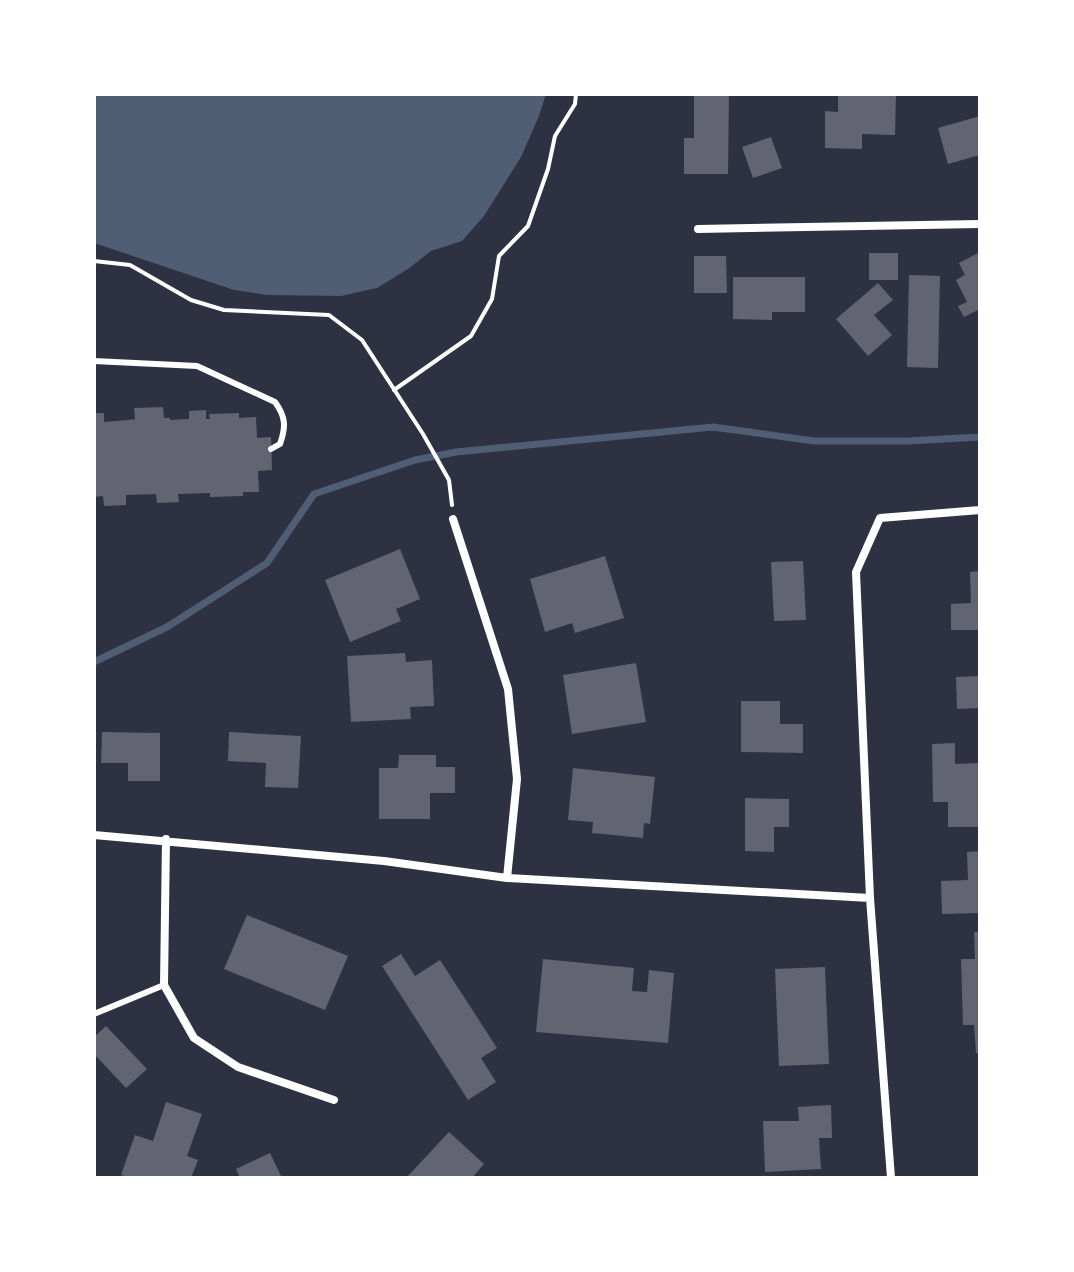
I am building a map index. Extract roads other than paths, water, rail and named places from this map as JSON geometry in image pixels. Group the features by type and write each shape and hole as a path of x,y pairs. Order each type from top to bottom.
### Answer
{"street":[{"path":"698,229 980,224"},
{"path":"891,1178 870,898 856,572 880,518 980,510"},
{"path":"453,519 508,689 517,779 507,878"},
{"path":"94,835 166,839 384,861 507,878 870,898"},
{"path":"166,839 164,985 194,1038 238,1067 334,1100"}],"lane":[{"path":"94,361 197,366 275,402 283,413 286,426 280,444 271,449"},
{"path":"94,1014 164,985"}],"water":[{"path":"94,94 546,94 521,157 484,216 462,241 431,251 377,288 341,296 267,295 234,290 94,243"}],"waterway":[{"path":"94,662 167,627 267,563 314,494 415,460 456,452 713,427 814,441 980,437"}]}
